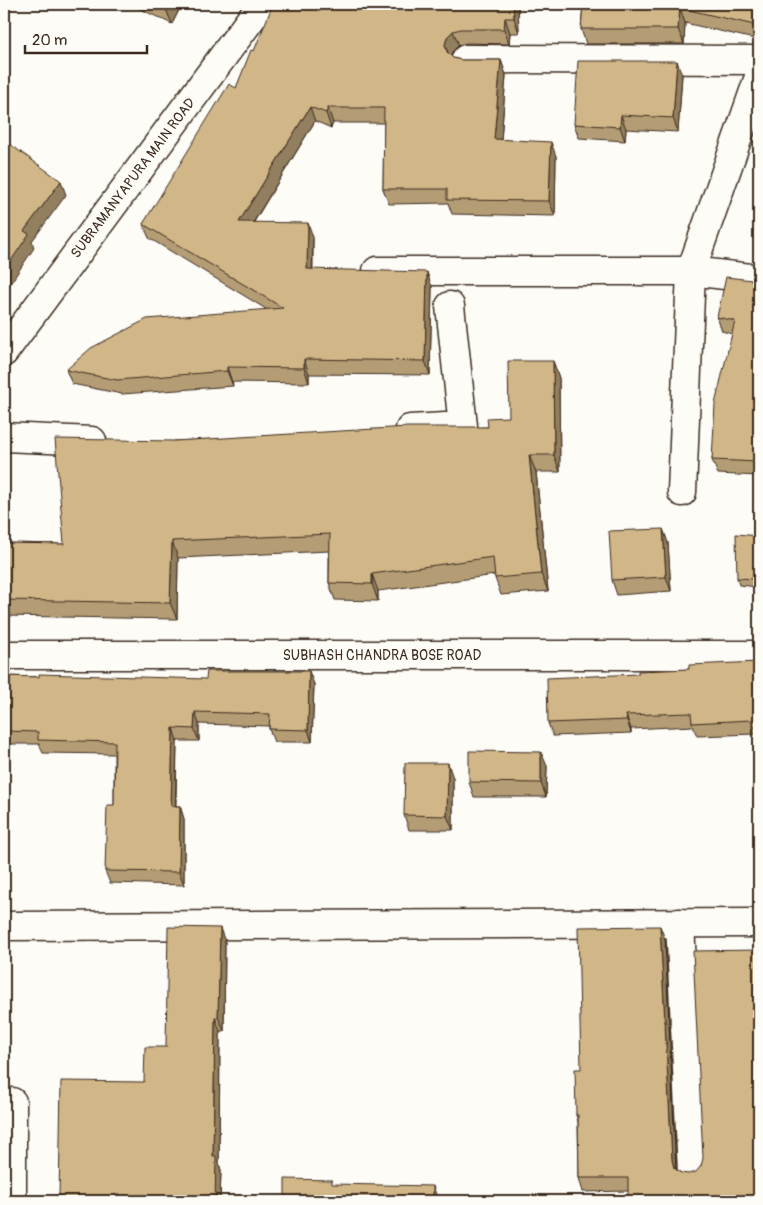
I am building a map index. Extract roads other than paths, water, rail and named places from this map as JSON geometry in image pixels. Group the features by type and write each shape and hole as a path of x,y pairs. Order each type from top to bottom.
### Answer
{"street":[{"name":"SUBRAMANYAPURA MAIN ROAD","path":"4,352 262,4"},
{"path":"466,59 759,60"},
{"path":"682,492 691,271 759,77"},
{"path":"377,271 691,271 759,279"},
{"path":"385,431 463,426 450,306"},
{"path":"4,437 119,441"},
{"name":"SUBHASH CHANDRA BOSE ROAD","path":"4,655 759,655"},
{"path":"680,923 692,1172"},
{"path":"4,926 759,923"},
{"path":"12,1102 12,1201"}]}
